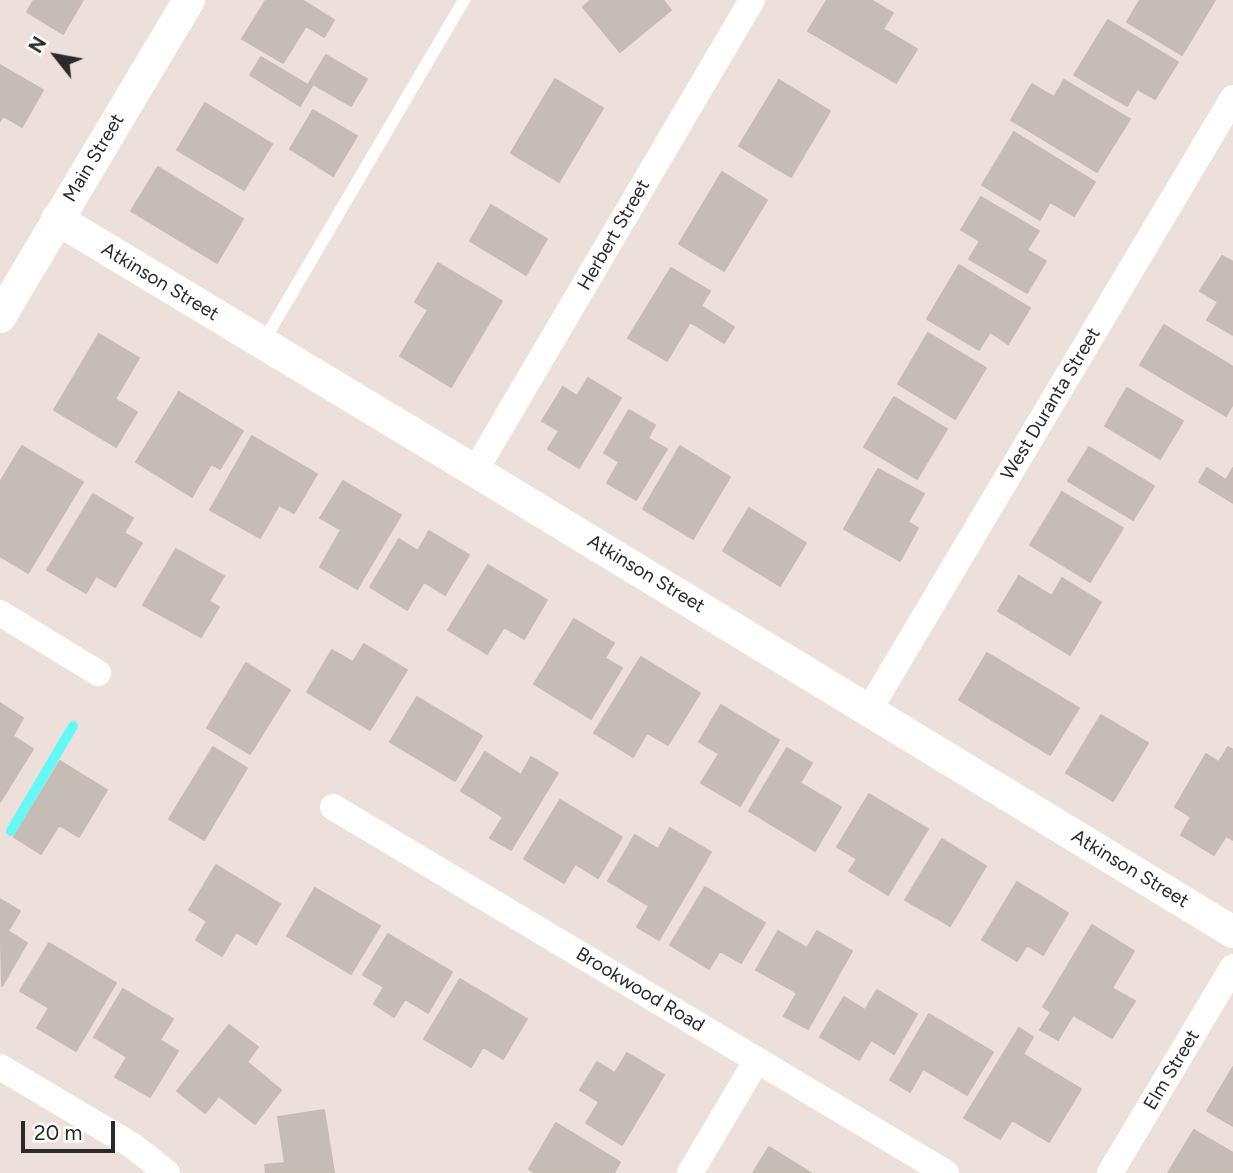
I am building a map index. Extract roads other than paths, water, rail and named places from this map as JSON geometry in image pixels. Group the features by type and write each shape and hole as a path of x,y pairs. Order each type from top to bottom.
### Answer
{"street":[{"name":"Main Street","path":"0,317 189,0"},
{"name":"Herbert Street","path":"475,471 752,0"},
{"name":"West Duranta Street","path":"869,710 1233,98"},
{"name":"Atkinson Street","path":"57,219 1233,932"},
{"path":"0,613 98,673"},
{"name":"Brookwood Road","path":"333,807 946,1173"},
{"name":"Elm Street","path":"1110,1173 1233,967"},
{"path":"690,1173 757,1060"},
{"path":"0,1067 133,1146 167,1173"}],"lane":[{"path":"262,344 464,0"}],"waterway":[{"path":"11,831 73,726"}]}
